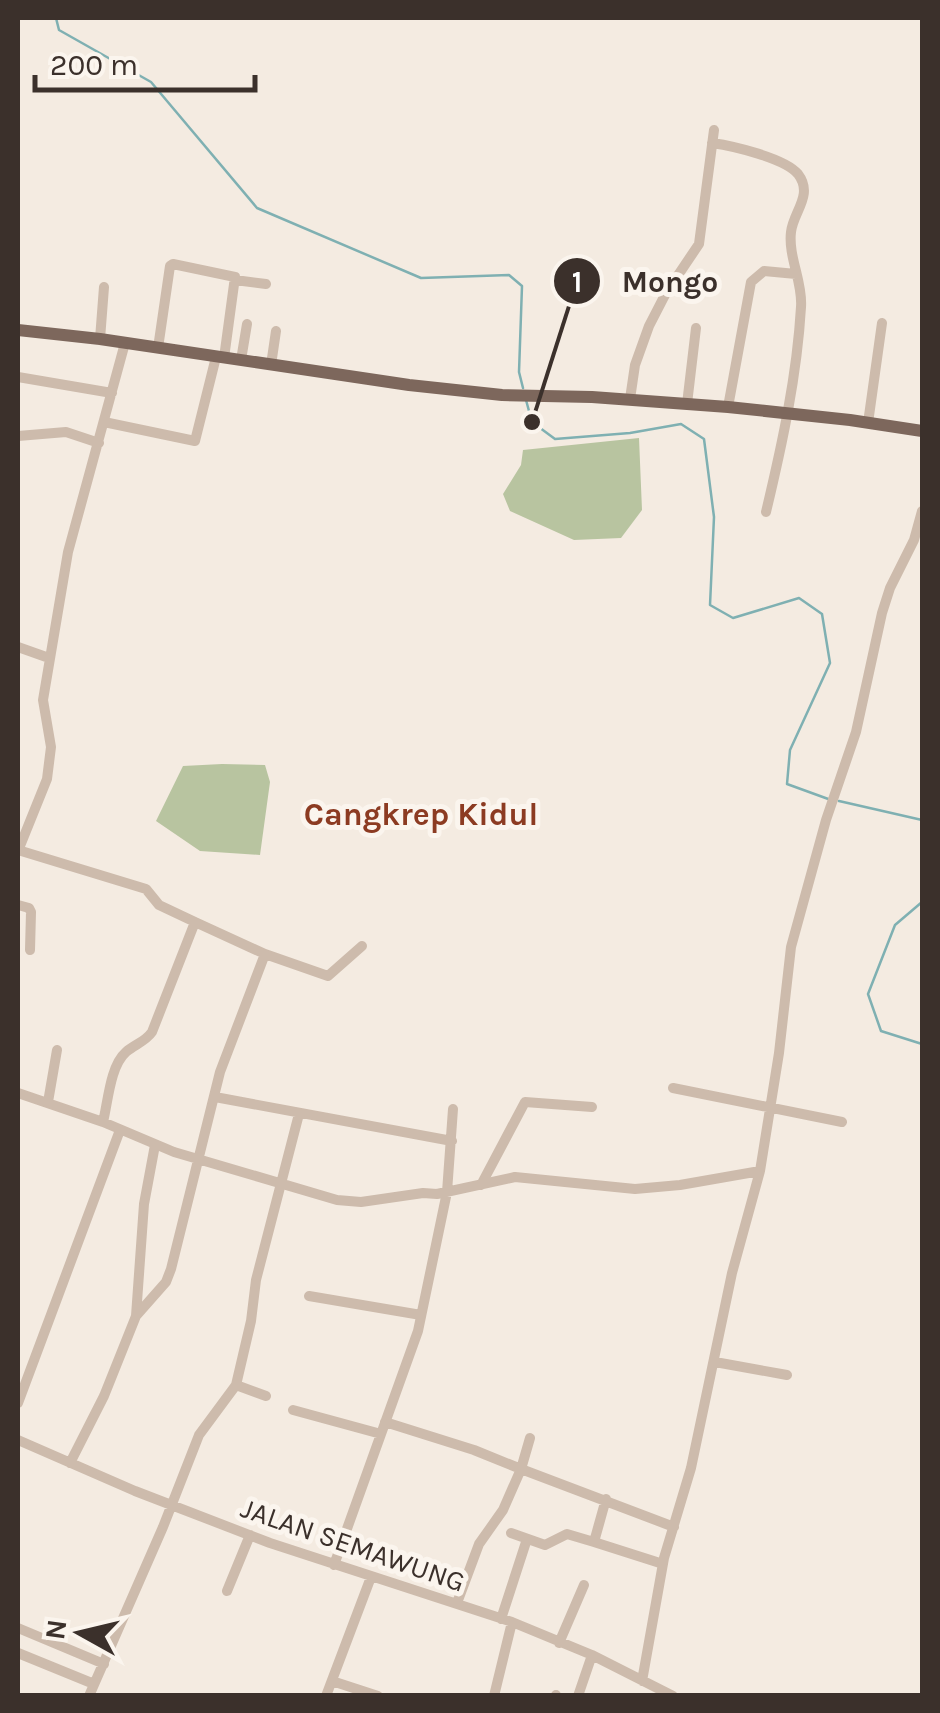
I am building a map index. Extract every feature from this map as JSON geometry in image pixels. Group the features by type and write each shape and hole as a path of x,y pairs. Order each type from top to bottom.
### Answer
{"main road":[{"path":"18,330 502,395 728,407 922,431"}],"street":[{"path":"630,399 635,365 649,326 698,244 714,130"},
{"path":"712,143 776,160 798,174 803,198 790,234 801,306 787,413 766,512"},
{"path":"104,422 195,441 220,357 235,280 230,273 171,264 158,348"},
{"path":"728,407 751,282 764,272 796,274"},
{"path":"235,280 266,284"},
{"path":"100,339 104,287"},
{"path":"868,422 882,323"},
{"path":"241,360 246,324"},
{"path":"686,404 696,328"},
{"path":"272,365 276,331"},
{"path":"125,343 68,552 43,700 50,762 47,779 18,850 146,889 158,905 265,954 328,976 362,946"},
{"path":"18,377 112,393"},
{"path":"18,436 66,432 98,443"},
{"path":"642,1681 663,1564 691,1468 732,1273 760,1171 791,947 826,820 856,732 886,600 914,540 922,511"},
{"path":"18,647 50,658"},
{"path":"18,905 31,912 30,950"},
{"path":"104,1122 120,1062 126,1052 146,1041 152,1032 195,922"},
{"path":"136,1316 166,1282 172,1268 220,1072 265,954"},
{"path":"48,1102 57,1050"},
{"path":"673,1088 842,1122"},
{"path":"18,1093 199,1160 337,1200 361,1202 447,1192 525,1176 635,1189 680,1186 760,1171"},
{"path":"215,1097 452,1142"},
{"path":"480,1186 525,1102 592,1107"},
{"path":"334,1565 410,1358 447,1192 453,1108"},
{"path":"89,1696 204,1424 231,1396 236,1385 256,1280 299,1114"},
{"path":"18,1402 120,1130"},
{"path":"70,1463 104,1396 136,1316 144,1204 155,1145"},
{"path":"310,1296 421,1315"},
{"path":"714,1362 787,1374"},
{"path":"236,1385 266,1396"},
{"path":"293,1410 381,1434"},
{"path":"385,1422 474,1450 674,1527"},
{"path":"457,1603 480,1544 503,1510 530,1438"},
{"name":"JALAN SEMAWUNG","path":"18,1440 250,1535 507,1620 592,1655 669,1695"},
{"path":"594,1542 606,1499"},
{"path":"510,1532 545,1545 566,1534 663,1564"},
{"path":"227,1591 250,1535"},
{"path":"494,1696 527,1539"},
{"path":"326,1696 371,1578"},
{"path":"559,1642 584,1585"},
{"path":"18,1628 104,1664"},
{"path":"18,1652 94,1684"},
{"path":"578,1696 592,1655"},
{"path":"332,1681 378,1696"}],"green space":[{"path":"639,438 642,510 621,538 574,540 510,511 503,494 521,465 523,450"},
{"path":"265,765 270,782 260,855 200,851 156,821 183,766"}],"waterway":[{"path":"56,18 59,30 151,82 257,208 421,278 509,275 522,286 519,372 523,388"},
{"path":"526,400 532,422 555,439 681,424 704,439 714,517 710,605 733,618 799,598 822,614 830,663 790,750 787,784 831,800"},
{"path":"839,801 922,820"},
{"path":"922,902 895,925 868,994 881,1031 922,1044"}],"place":[{"name":"Mongo","path":"532,422"}],"district":[{"name":"Cangkrep Kidul","path":"421,814"}]}
